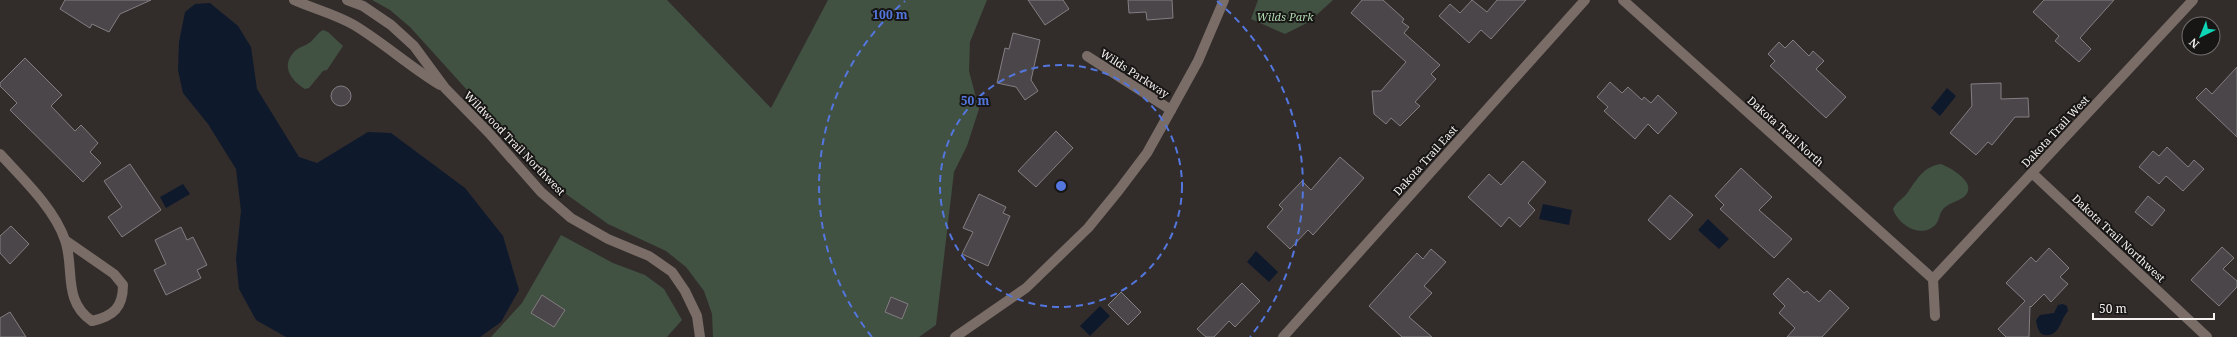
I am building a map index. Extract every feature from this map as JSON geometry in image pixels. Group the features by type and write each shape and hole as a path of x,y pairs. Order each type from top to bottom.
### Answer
{"street":[{"name":"Wildwood Trail Northwest","path":"294,0 330,13 372,36 412,68 445,88"},
{"name":"Wildwood Trail Northwest","path":"347,0 363,6 391,25 414,46 445,88 489,133 541,192 571,218 608,239 649,256 672,272 685,291 697,316 700,337"},
{"path":"955,337 1026,288 1088,228 1147,153 1198,61 1224,0"},
{"name":"Dakota Trail East","path":"1283,337 1585,0"},
{"name":"Dakota Trail North","path":"1623,0 1933,279"},
{"name":"Dakota Trail West","path":"1933,279 2194,0"},
{"name":"Wilds Parkway","path":"1087,56 1171,110"},
{"path":"0,154 31,188 55,221 65,240 74,298 80,313 92,321 114,312 123,299 123,285 114,274 65,240"},
{"name":"Dakota Trail Northwest","path":"2032,173 2207,337"},
{"path":"1933,279 1935,316"}],"green space":[{"path":"372,0 667,0 771,108 828,0 987,0 970,42 969,71 979,109 967,146 954,172 936,325 919,337 713,337 712,314 704,291 686,267 666,251 608,224 552,184 410,27 390,10"},
{"name":"Wilds Park","path":"1258,0 1333,0 1309,22 1285,34 1251,19"},
{"path":"323,30 328,32 343,46 327,70 323,71 309,88 305,89 292,77 289,72 288,62 298,48 311,42"},
{"path":"1941,164 1956,172 1966,181 1968,191 1963,198 1949,204 1944,208 1936,224 1930,229 1918,231 1905,225 1893,209 1925,170"},
{"path":"561,235 613,263 645,275 664,289 682,320 667,337 491,337 522,303"}],"water":[{"path":"210,3 238,26 251,47 257,89 299,157 317,163 368,132 391,133 465,188 503,236 519,290 501,322 480,337 286,337 256,320 239,289 236,259 241,211 236,169 208,124 183,93 178,70 179,42 185,12 195,4"},
{"path":"1947,88 1956,96 1940,116 1931,108"},
{"path":"183,184 190,194 166,208 160,197"},
{"path":"1543,204 1572,210 1569,225 1539,219"},
{"path":"1708,219 1729,239 1719,249 1698,230"},
{"path":"1256,251 1278,272 1269,282 1247,262"},
{"path":"2063,304 2067,306 2068,311 2057,331 2049,335 2040,333 2036,320 2040,315 2054,313 2058,305"},
{"path":"1100,306 1110,316 1090,336 1080,326"}],"building":[{"path":"65,0 151,0 120,14 109,32 92,24 90,28 60,9"},
{"path":"1028,0 1063,0 1069,9 1045,25"},
{"path":"1128,0 1172,0 1173,18 1147,20 1146,12 1129,13"},
{"path":"1362,0 1383,0 1404,19 1402,22 1409,27 1404,33 1440,65 1431,74 1436,79 1415,102 1420,106 1400,126 1391,118 1386,124 1374,114 1372,91 1381,91 1406,62 1351,13"},
{"path":"1472,0 1487,12 1497,0 1526,0 1491,39 1481,30 1469,43 1439,16 1450,4 1460,13"},
{"path":"2044,0 2114,0 2080,38 2091,49 2079,62 2055,41 2059,36 2033,12"},
{"path":"1013,33 1040,40 1031,80 1038,91 1025,100 1016,87 997,83 1005,48 1009,49"},
{"path":"1793,40 1809,56 1813,51 1824,61 1816,69 1846,97 1826,118 1770,66 1775,61 1768,54 1779,42 1785,48"},
{"path":"25,58 62,95 51,106 75,131 81,125 98,143 90,152 101,163 83,182 10,110 17,103 0,86 0,83"},
{"path":"2237,67 2237,137 2196,98 2206,88 2212,94"},
{"path":"1610,82 1622,93 1628,87 1642,100 1644,97 1651,103 1658,95 1677,113 1658,134 1648,124 1635,139 1604,111 1608,107 1597,97"},
{"path":"2001,83 2001,99 2028,98 2029,117 2015,117 1992,145 1988,142 1976,155 1950,133 1972,106 1971,84"},
{"path":"337,86 345,86 351,92 351,100 345,106 337,106 331,100 331,92"},
{"path":"1056,131 1073,148 1036,187 1018,171"},
{"path":"2167,147 2188,167 2194,160 2204,169 2183,191 2166,176 2159,184 2139,167 2153,151 2159,156"},
{"path":"1340,157 1364,178 1313,235 1308,230 1290,249 1267,227 1283,209 1279,205 1302,181 1311,190"},
{"path":"1523,161 1546,182 1528,203 1535,210 1520,227 1509,217 1501,227 1468,197 1489,174 1501,185"},
{"path":"130,164 161,210 122,237 108,217 122,207 104,181"},
{"path":"1741,168 1772,197 1759,210 1792,239 1774,258 1720,209 1724,205 1715,196"},
{"path":"979,194 1006,207 1003,213 1010,216 988,266 962,254 973,232 963,228"},
{"path":"1670,195 1693,215 1670,240 1648,220"},
{"path":"2148,196 2165,210 2152,226 2135,212"},
{"path":"11,226 29,244 10,264 0,253 0,236"},
{"path":"181,227 187,240 193,237 207,265 197,270 201,278 166,295 154,270 166,264 155,240"},
{"path":"2222,247 2234,258 2223,269 2237,281 2237,287 2219,306 2191,280"},
{"path":"2049,248 2069,268 2060,277 2068,284 2051,302 2044,294 2031,307 2030,306 2029,337 2006,337 1998,329 2025,301 2006,283 2031,257 2036,262"},
{"path":"1431,249 1446,262 1424,286 1432,293 1409,317 1432,337 1402,337 1369,306 1417,253 1423,259"},
{"path":"1788,278 1804,293 1807,291 1819,302 1830,290 1849,308 1822,337 1787,337 1795,328 1779,313 1785,306 1773,294"},
{"path":"1242,283 1260,301 1235,327 1229,321 1214,337 1206,337 1197,329"},
{"path":"1121,292 1141,312 1128,325 1108,305"},
{"path":"542,295 565,310 554,327 531,313"},
{"path":"891,297 908,304 902,319 885,312"},
{"path":"10,312 26,337 0,337 0,318"}]}
